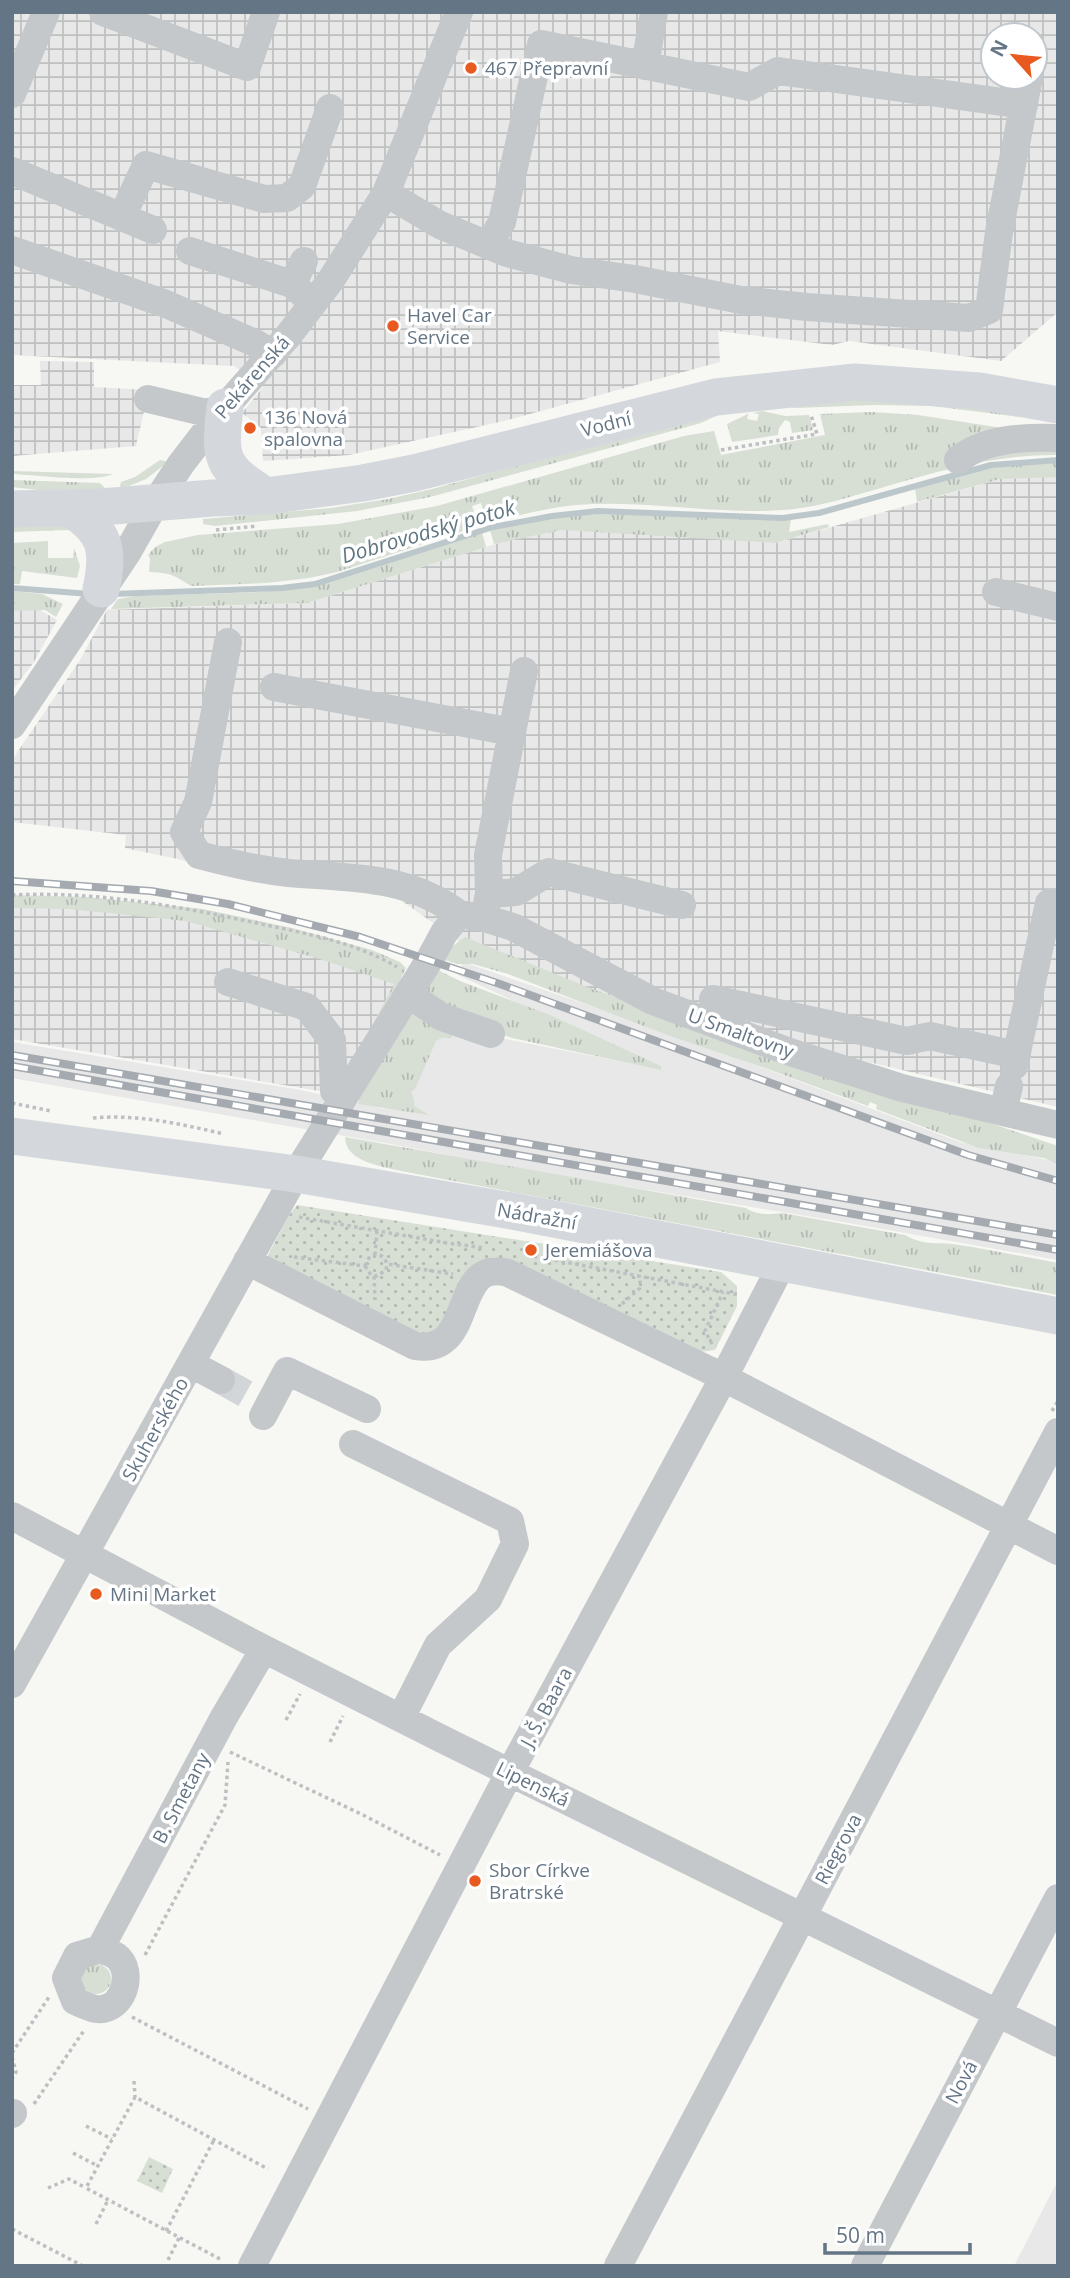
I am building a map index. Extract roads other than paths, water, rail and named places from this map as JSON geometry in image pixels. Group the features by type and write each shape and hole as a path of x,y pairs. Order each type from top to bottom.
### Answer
{"main road":[{"name":"Vodní","path":"12,509 156,502 265,511 363,483 414,473 716,397 855,382 979,391 1058,405"},
{"path":"225,407 222,450 229,468 265,511"},
{"path":"70,508 95,527 105,551 103,584"},
{"name":"Nádražní","path":"14,1128 512,1211 1058,1316"}],"street":[{"path":"12,93 46,12"},
{"path":"103,12 247,67 266,12"},
{"name":"Pekárenská","path":"12,725 181,464 331,280 386,193 459,12"},
{"path":"645,66 654,12"},
{"path":"489,245 502,222 541,44 749,87 778,71 1024,105"},
{"path":"386,193 440,225 507,253 571,270 635,279 741,300 969,318 989,310 999,232 1026,91"},
{"path":"122,217 146,165 264,199 287,198 302,186 330,108"},
{"path":"12,171 153,230"},
{"path":"12,250 166,304 255,343 273,354"},
{"path":"190,251 298,273 313,303"},
{"path":"148,398 207,413 225,407"},
{"path":"958,460 970,450 986,444 1058,438"},
{"path":"996,592 1058,607"},
{"name":"U Smaltovny","path":"228,642 198,802 184,832 199,855 246,867 363,877 402,884 469,915 513,927 665,1005 790,1052 890,1084 1011,1080 1058,1125"},
{"path":"469,915 488,855 524,671"},
{"path":"274,687 512,732"},
{"path":"469,915 549,872 682,905"},
{"path":"713,999 907,1041 930,1036 1011,1080 1049,903 1058,903"},
{"name":"Skuherského","path":"12,1684 296,1174 412,987 469,915"},
{"path":"228,982 307,1007 332,1040 334,1091 342,1097"},
{"path":"412,987 442,1017 491,1034"},
{"path":"252,1253 415,1346 428,1348 441,1345 451,1334 475,1281 484,1273 495,1270 508,1273 724,1377 1058,1551"},
{"name":"J. Š. Baara","path":"252,2266 510,1773 724,1377 783,1262"},
{"path":"191,1364 220,1380"},
{"path":"259,1405 286,1371 367,1409"},
{"name":"Riegrova","path":"618,2266 1058,1432"},
{"path":"353,1444 510,1521 515,1545 488,1599 438,1645 401,1718"},
{"name":"Lipenská","path":"12,1516 264,1649 510,1773 1058,2043"},
{"name":"B. Smetany","path":"100,1949 264,1649"},
{"name":"Nová","path":"865,2266 1058,1898"},
{"path":"100,1949 118,1957 127,1973 124,1992 105,2008 75,2001 66,1978 77,1956 100,1949"}],"waterway":[{"name":"Dobrovodský potok","path":"112,594 282,588 315,584 493,527 552,516 598,511 783,518 819,513 991,465 1058,460"},
{"name":"Dobrovodský potok","path":"12,588 90,594"}],"tunnel":[{"path":"221,1380 246,1394"}],"railway":[{"path":"12,881 151,891 228,904 360,937 500,984 968,1155 1058,1181"},
{"path":"12,1055 1058,1235"},
{"path":"12,1066 1058,1250"}],"place":[{"name":"467 Přepravní","path":"471,68"},
{"name":"Havel Car Service","path":"393,326"},
{"name":"136 Nová spalovna","path":"250,428"},
{"name":"Jeremiášova","path":"531,1250"},
{"name":"Mini Market","path":"96,1594"},
{"name":"Sbor Církve Bratrské","path":"475,1881"}]}
